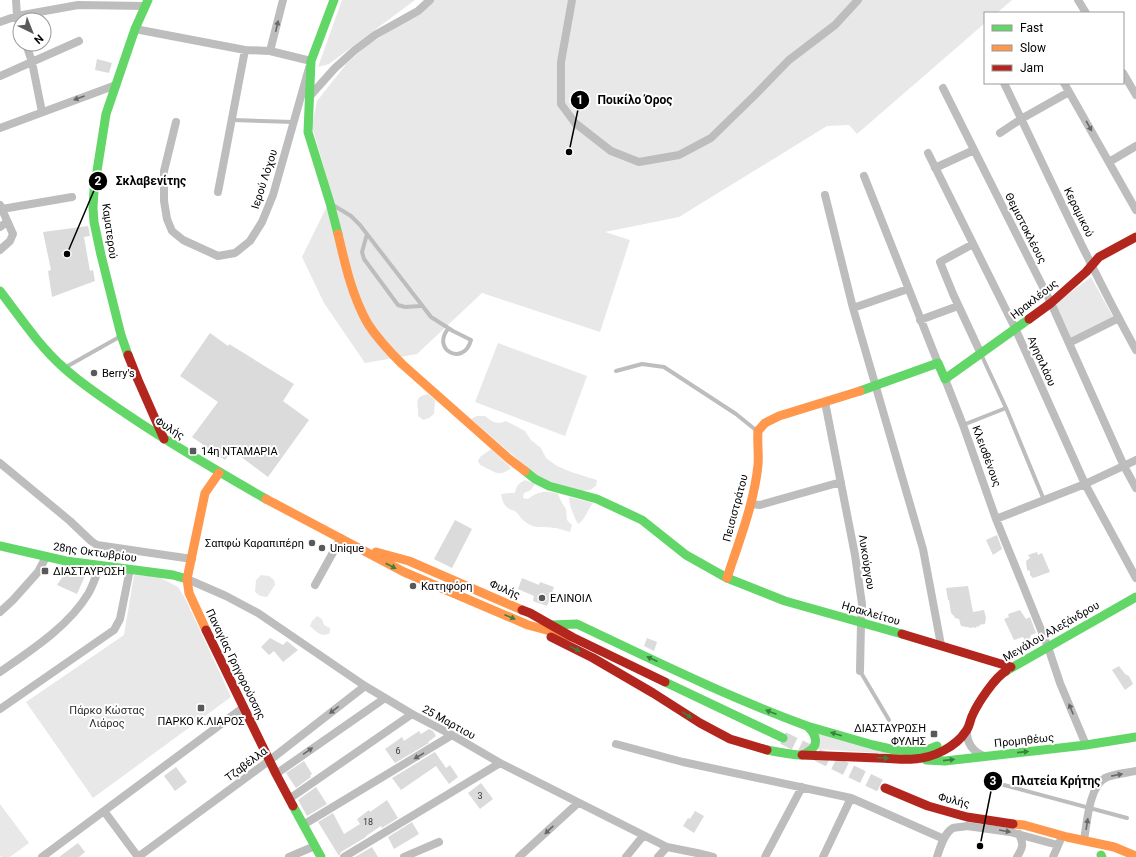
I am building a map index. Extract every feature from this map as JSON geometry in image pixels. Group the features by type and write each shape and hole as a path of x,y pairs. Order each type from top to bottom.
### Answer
{"street":[{"path":"16,0 17,12"},
{"path":"270,51 283,0"},
{"name":"Ιερού Λόχου","path":"176,122 164,171 164,201 167,219 172,231 183,240 218,256 236,253 250,241 262,222 273,195 311,61 334,0"},
{"path":"310,97 335,68 355,50 375,35 418,10 430,0"},
{"path":"572,0 561,62 561,104 574,123 612,151 639,162 679,155 711,138 789,60 835,25 858,0"},
{"path":"1078,0 1085,12"},
{"path":"39,12 78,5 146,3"},
{"name":"Καματερού","path":"146,3 135,29 106,114 97,170 93,208 100,255 121,335 138,380 164,439"},
{"path":"0,22 12,18"},
{"path":"135,29 245,50 270,51 311,61"},
{"path":"0,76 79,41"},
{"path":"218,192 245,50"},
{"path":"29,52 42,112"},
{"name":"Ηρακλείτου","path":"311,61 308,132 330,203 348,276 364,315 376,335 402,364 508,458 535,479 549,486 597,499 636,517 686,555 727,578 785,601 941,645 1011,667"},
{"path":"1124,74 1136,94"},
{"name":"Κεραμικού","path":"1004,84 1092,264 1136,350"},
{"path":"1065,84 1136,210"},
{"path":"0,128 116,85"},
{"name":"Θεμιστοκλέους","path":"943,88 1051,303 1124,466 1136,488"},
{"path":"1000,133 1021,119 1070,92"},
{"path":"1109,162 1136,146"},
{"path":"935,168 974,150"},
{"name":"Αγησιλάου","path":"928,153 1016,328 1085,484 1136,578"},
{"name":"Κλεισθένους","path":"864,176 963,425 996,519 1048,647 1060,683 1086,745"},
{"path":"825,195 853,308 923,549 941,645"},
{"path":"0,250 13,237 1,207 72,197"},
{"path":"0,227 8,222"},
{"name":"Ηρακλέους","path":"945,379 1051,303 1086,272 1099,257 1136,237"},
{"path":"973,244 940,262 958,306 981,354"},
{"path":"853,308 908,289"},
{"name":"Φυλής","path":"0,291 44,348 64,368 98,395 164,439 219,473 404,572 528,625 572,637"},
{"path":"920,320 958,306"},
{"path":"1069,343 1119,318"},
{"path":"758,431 765,423 779,416 875,386 938,363"},
{"name":"Λυκούργου","path":"825,402 855,555 862,604 860,671"},
{"name":"Πεισιστράτου","path":"727,578 754,491 758,463 758,431"},
{"path":"996,519 1085,484 1136,460"},
{"path":"0,463 97,545 192,559"},
{"name":"Παναγίας Γρηγορούσσης","path":"219,473 205,493 187,579 189,593 276,774 321,857"},
{"path":"751,504 760,505 841,482"},
{"path":"315,585 341,538"},
{"name":"28ης Οκτωβρίου","path":"0,546 46,557 100,566 173,575 187,579"},
{"name":"Φυλής","path":"357,547 409,561 530,613 572,637 783,738"},
{"path":"0,612 38,572 46,557"},
{"path":"0,672 51,635 72,615 88,594 100,566"},
{"path":"0,708 114,630 120,620 130,569"},
{"name":"25 Μαρτιου","path":"187,579 226,596 258,613 384,698 500,763 578,804 667,847 713,857"},
{"name":"Μεγάλου Αλεξάνδρου","path":"552,625 577,624 720,691 766,711 807,726 877,746 902,750 922,750 933,748 953,735 972,716 1003,672 1136,597"},
{"name":"Μεγάλου Αλεξάνδρου","path":"528,625 654,693 700,723 730,739 766,750 802,755 914,759 930,757 955,743 964,734 972,716"},
{"name":"Τζαβέλλα","path":"138,857 270,760 365,686"},
{"path":"276,774 384,698"},
{"path":"42,857 244,707"},
{"path":"289,799 412,714"},
{"path":"802,755 811,750 816,742 814,733 807,726"},
{"path":"967,729 970,745 977,753 984,756"},
{"path":"303,825 452,735"},
{"name":"Προμηθέως","path":"914,759 945,761 1086,745 1136,737"},
{"path":"616,744 683,762 851,798 944,839"},
{"path":"344,857 500,763"},
{"path":"1084,840 1089,808 1097,786 1101,781 1111,776 1136,772"},
{"path":"765,857 802,787"},
{"name":"Φυλής","path":"885,788 928,806 967,817 1024,825 1064,837 1114,847 1136,856"},
{"path":"823,857 851,798"},
{"path":"521,856 578,804"},
{"path":"104,811 138,857"},
{"path":"937,857 947,833 952,829 967,826 1002,830 1058,845"},
{"path":"1017,857 1022,849 1022,841 1019,834"},
{"path":"626,857 643,836"},
{"path":"1053,857 1058,845 1064,837"},
{"name":"Φυλής","path":"1064,837 1102,856"},
{"path":"404,857 439,842"},
{"path":"289,857 315,846"},
{"path":"658,857 667,847"},
{"path":"1114,847 1136,848"}],"lane":[{"path":"232,120 293,122"},
{"path":"330,203 351,216 360,225 431,317 448,329 471,340 470,346 464,352 456,354 446,349 443,337 448,329"},
{"path":"367,234 362,252 364,259 372,271 398,305 405,307 421,306"},
{"path":"64,368 121,335"},
{"path":"981,354 1006,408 1044,500"},
{"path":"616,371 642,364 664,367 736,414 758,431"},
{"path":"963,425 1006,408"},
{"name":"Λυκούργου","path":"860,671 889,720"},
{"path":"1004,785 1127,818"}],"green space":[{"path":"342,0 415,0 329,64 318,67"},
{"path":"429,0 1012,0 998,12 984,12 984,24 857,134 849,125 827,126 679,217 605,232 630,240 600,332 482,293 417,354 365,363 324,303 302,257 332,196 312,126 317,101 347,63 369,44 411,18"},
{"path":"1091,277 1113,317 1071,340 1055,304"},
{"path":"498,343 587,376 565,436 475,402"},
{"path":"428,394 435,400 434,414 423,420 418,416 417,402 420,397"},
{"path":"477,416 485,416 497,423 506,421 525,431 531,440 541,448 546,458 557,466 597,480 596,486 590,490 581,491 539,478 471,419"},
{"path":"491,449 511,468 499,473 480,465 478,461 480,457"},
{"path":"525,480 535,484 531,490 524,493 523,498 528,499 535,494 543,492 558,494 566,509 567,520 572,525 570,532 557,528 532,526 523,520 519,514 509,509 505,505 501,494 515,493 518,485"},
{"path":"569,497 593,503 583,520 578,524 572,511"},
{"name":"Πάρκο Κώστας Λιάρος","path":"134,575 159,577 178,587 185,598 231,697 93,798 26,702 124,635"},
{"path":"261,575 269,576 274,580 275,585 267,597 260,596 255,592 256,580"},
{"path":"317,616 322,619 324,625 330,628 330,633 322,635 310,626 312,621"},
{"path":"819,733 911,755 817,749"},
{"path":"0,804 29,843 10,857 1,857 0,855"}],"building":[{"path":"97,59 112,63 109,73 95,70"},
{"path":"88,226 90,236 84,237 90,271 93,270 95,281 52,297 48,271 51,270 43,232"},
{"path":"210,333 228,346 229,344 294,384 283,401 309,420 268,477 232,450 225,460 192,437 218,402 180,376"},
{"path":"455,520 472,529 452,568 434,559"},
{"path":"997,535 1002,549 993,555 986,540"},
{"path":"1037,552 1038,555 1042,553 1050,572 1033,578 1030,575 1030,571 1027,570 1026,561 1030,558 1028,555"},
{"path":"67,570 85,576 77,594 57,585"},
{"path":"522,578 539,585 540,582 554,587 547,606 533,601 534,596 518,589"},
{"path":"968,586 973,612 984,610 986,618 985,624 979,625 980,627 977,626 976,628 961,626 959,619 955,618 951,613 948,600 946,588"},
{"path":"1020,610 1026,619 1030,617 1036,633 1031,635 1027,645 1023,637 1014,640 1004,619 1009,617 1008,614"},
{"path":"270,638 283,645 287,641 298,650 283,662 274,651 269,655 261,647"},
{"path":"647,638 657,642 654,651 644,646"},
{"path":"1119,666 1125,674 1129,676 1133,684 1125,690 1112,670"},
{"path":"429,729 433,731 436,736 428,742 429,743 395,763 385,749 402,737 404,741 419,731 421,734"},
{"path":"435,752 446,768 450,765 458,777 449,784 436,766 401,790 392,778"},
{"path":"304,761 312,774 310,776 311,777 296,788 286,773"},
{"path":"176,767 187,782 175,791 164,776"},
{"path":"481,783 493,799 480,809 468,793"},
{"path":"316,787 327,804 307,816 298,800"},
{"path":"387,800 398,818 382,828 381,826 341,852 339,856 318,822 333,813 344,834 360,824 357,819"},
{"path":"695,811 704,816 694,833 683,826"},
{"path":"412,822 419,834 394,849 388,837"},
{"path":"78,843 85,852 79,857 59,857"},
{"path":"372,847 378,857 355,857"}],"tunnel":[{"path":"783,738 885,788"}],"traffic: fast":[{"path":"128,355 121,335 94,222 94,190 106,114 135,29 148,0"},
{"path":"334,0 311,61 308,132 338,234"},
{"path":"0,291 46,350 79,381 162,437 266,499"},
{"path":"860,391 938,363 945,379 1029,319"},
{"path":"525,471 535,479 549,486 597,499 642,520 686,555 727,578 785,601 902,634"},
{"path":"0,546 66,561 173,575 187,579"},
{"path":"1006,671 1136,597"},
{"path":"552,625 577,624 720,690 807,726 813,732 815,739 814,746 803,755 767,750"},
{"path":"665,682 783,738"},
{"path":"807,726 895,750 917,751 927,750 937,746"},
{"path":"926,760 945,761 1086,745 1136,737"},
{"path":"293,806 321,857"}],"traffic: slow":[{"path":"338,234 353,291 362,313 375,334 402,364 508,458 525,471"},
{"path":"727,578 746,522 756,480 758,465 758,431 765,423 779,416 860,391"},
{"path":"206,630 189,593 187,579 205,493 219,473"},
{"path":"266,499 404,572 528,625 572,637"},
{"path":"376,552 409,561 522,610"},
{"path":"1013,824 1024,825 1067,837 1114,847 1136,856"}],"traffic: jam":[{"path":"1029,319 1051,303 1086,272 1099,257 1136,237"},
{"path":"128,355 164,439"},
{"path":"522,610 572,637 665,682"},
{"path":"206,630 293,806"},
{"path":"902,634 1011,667"},
{"path":"551,637 593,658 653,693 700,723 730,739 767,750"},
{"path":"802,755 910,759 936,754 950,747 962,737 969,725 975,709 992,684 1006,671"},
{"path":"885,788 928,806 967,817 1013,824"}],"place":[{"name":"Ποικίλο Όρος","path":"569,152"},
{"name":"Σκλαβενίτης","path":"67,254"},
{"name":"Berry's","path":"94,373"},
{"name":"14η ΝΤΑΜΑΡΙΑ","path":"193,451"},
{"name":"Σαπφώ Καραπιπέρη","path":"312,543"},
{"name":"Unique","path":"322,548"},
{"name":"ΔΙΑΣΤΑΥΡΩΣΗ","path":"45,571"},
{"name":"Κατηφόρη","path":"413,586"},
{"name":"ΕΛΙΝΟΙΛ","path":"542,598"},
{"name":"ΠΑΡΚΟ Κ.ΛΙΑΡΟΣ","path":"201,708"},
{"name":"ΔΙΑΣΤΑΥΡΩΣΗ ΦΥΛΗΣ","path":"934,734"},
{"name":"Πλατεία Κρήτης","path":"980,846"}]}
